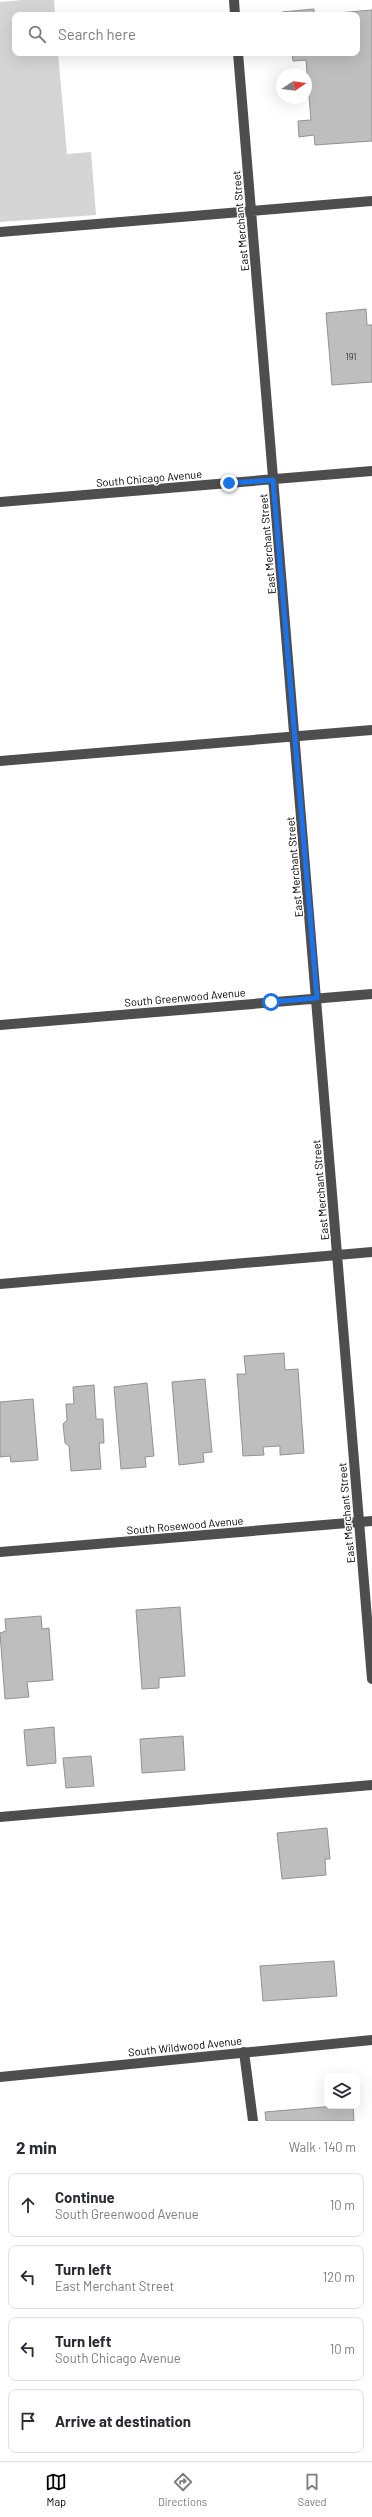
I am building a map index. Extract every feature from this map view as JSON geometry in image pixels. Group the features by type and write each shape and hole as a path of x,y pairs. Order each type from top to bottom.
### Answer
{"street":[{"path":"234,0 235,12"},
{"name":"East Merchant Street","path":"238,56 372,1679"},
{"path":"0,232 372,201"},
{"name":"South Chicago Avenue","path":"0,502 372,472"},
{"path":"0,761 372,730"},
{"name":"South Greenwood Avenue","path":"0,1025 372,994"},
{"path":"0,1284 372,1252"},
{"name":"South Rosewood Avenue","path":"0,1552 372,1521"},
{"path":"0,1817 372,1785"},
{"name":"South Wildwood Avenue","path":"0,2077 372,2040"},
{"path":"244,2052 252,2121"}],"shaded area":[{"path":"54,0 55,12 12,12 12,56 58,56 67,154 91,152 96,215 0,222 0,2"}],"building":[{"path":"314,9 314,12 282,12"},
{"path":"372,10 372,141 315,145 314,135 299,137 298,121 311,120 310,104 312,104 312,68 307,68 306,60 293,61 292,56 360,56 360,12 349,12"},
{"path":"366,309 367,325 372,325 372,382 332,385 326,313"},
{"path":"284,1353 285,1370 298,1369 304,1453 280,1455 280,1446 263,1447 264,1455 243,1456 237,1374 246,1374 244,1356"},
{"path":"205,1379 212,1452 203,1453 204,1462 179,1465 172,1382"},
{"path":"147,1383 154,1456 145,1457 146,1467 121,1469 114,1387"},
{"path":"94,1385 96,1419 103,1419 104,1443 99,1443 101,1469 71,1471 69,1446 65,1443 63,1424 67,1420 66,1404 74,1404 73,1387"},
{"path":"33,1399 38,1460 11,1462 10,1456 0,1457 0,1402"},
{"path":"180,1607 185,1676 159,1678 159,1688 142,1689 136,1610"},
{"path":"41,1616 42,1629 49,1628 53,1680 27,1682 29,1697 5,1699 0,1633 6,1631 5,1619"},
{"path":"54,1727 56,1763 27,1766 24,1730"},
{"path":"183,1736 185,1770 142,1773 140,1739"},
{"path":"91,1756 94,1786 66,1788 63,1758"},
{"path":"327,1828 330,1859 325,1859 326,1875 282,1879 277,1833"},
{"path":"334,1961 337,1996 263,2001 260,1966"},
{"path":"324,2107 324,2109 353,2109 354,2121 266,2121 265,2112"}],"route":[{"path":"229,483 273,480 317,998 271,1002"}]}
